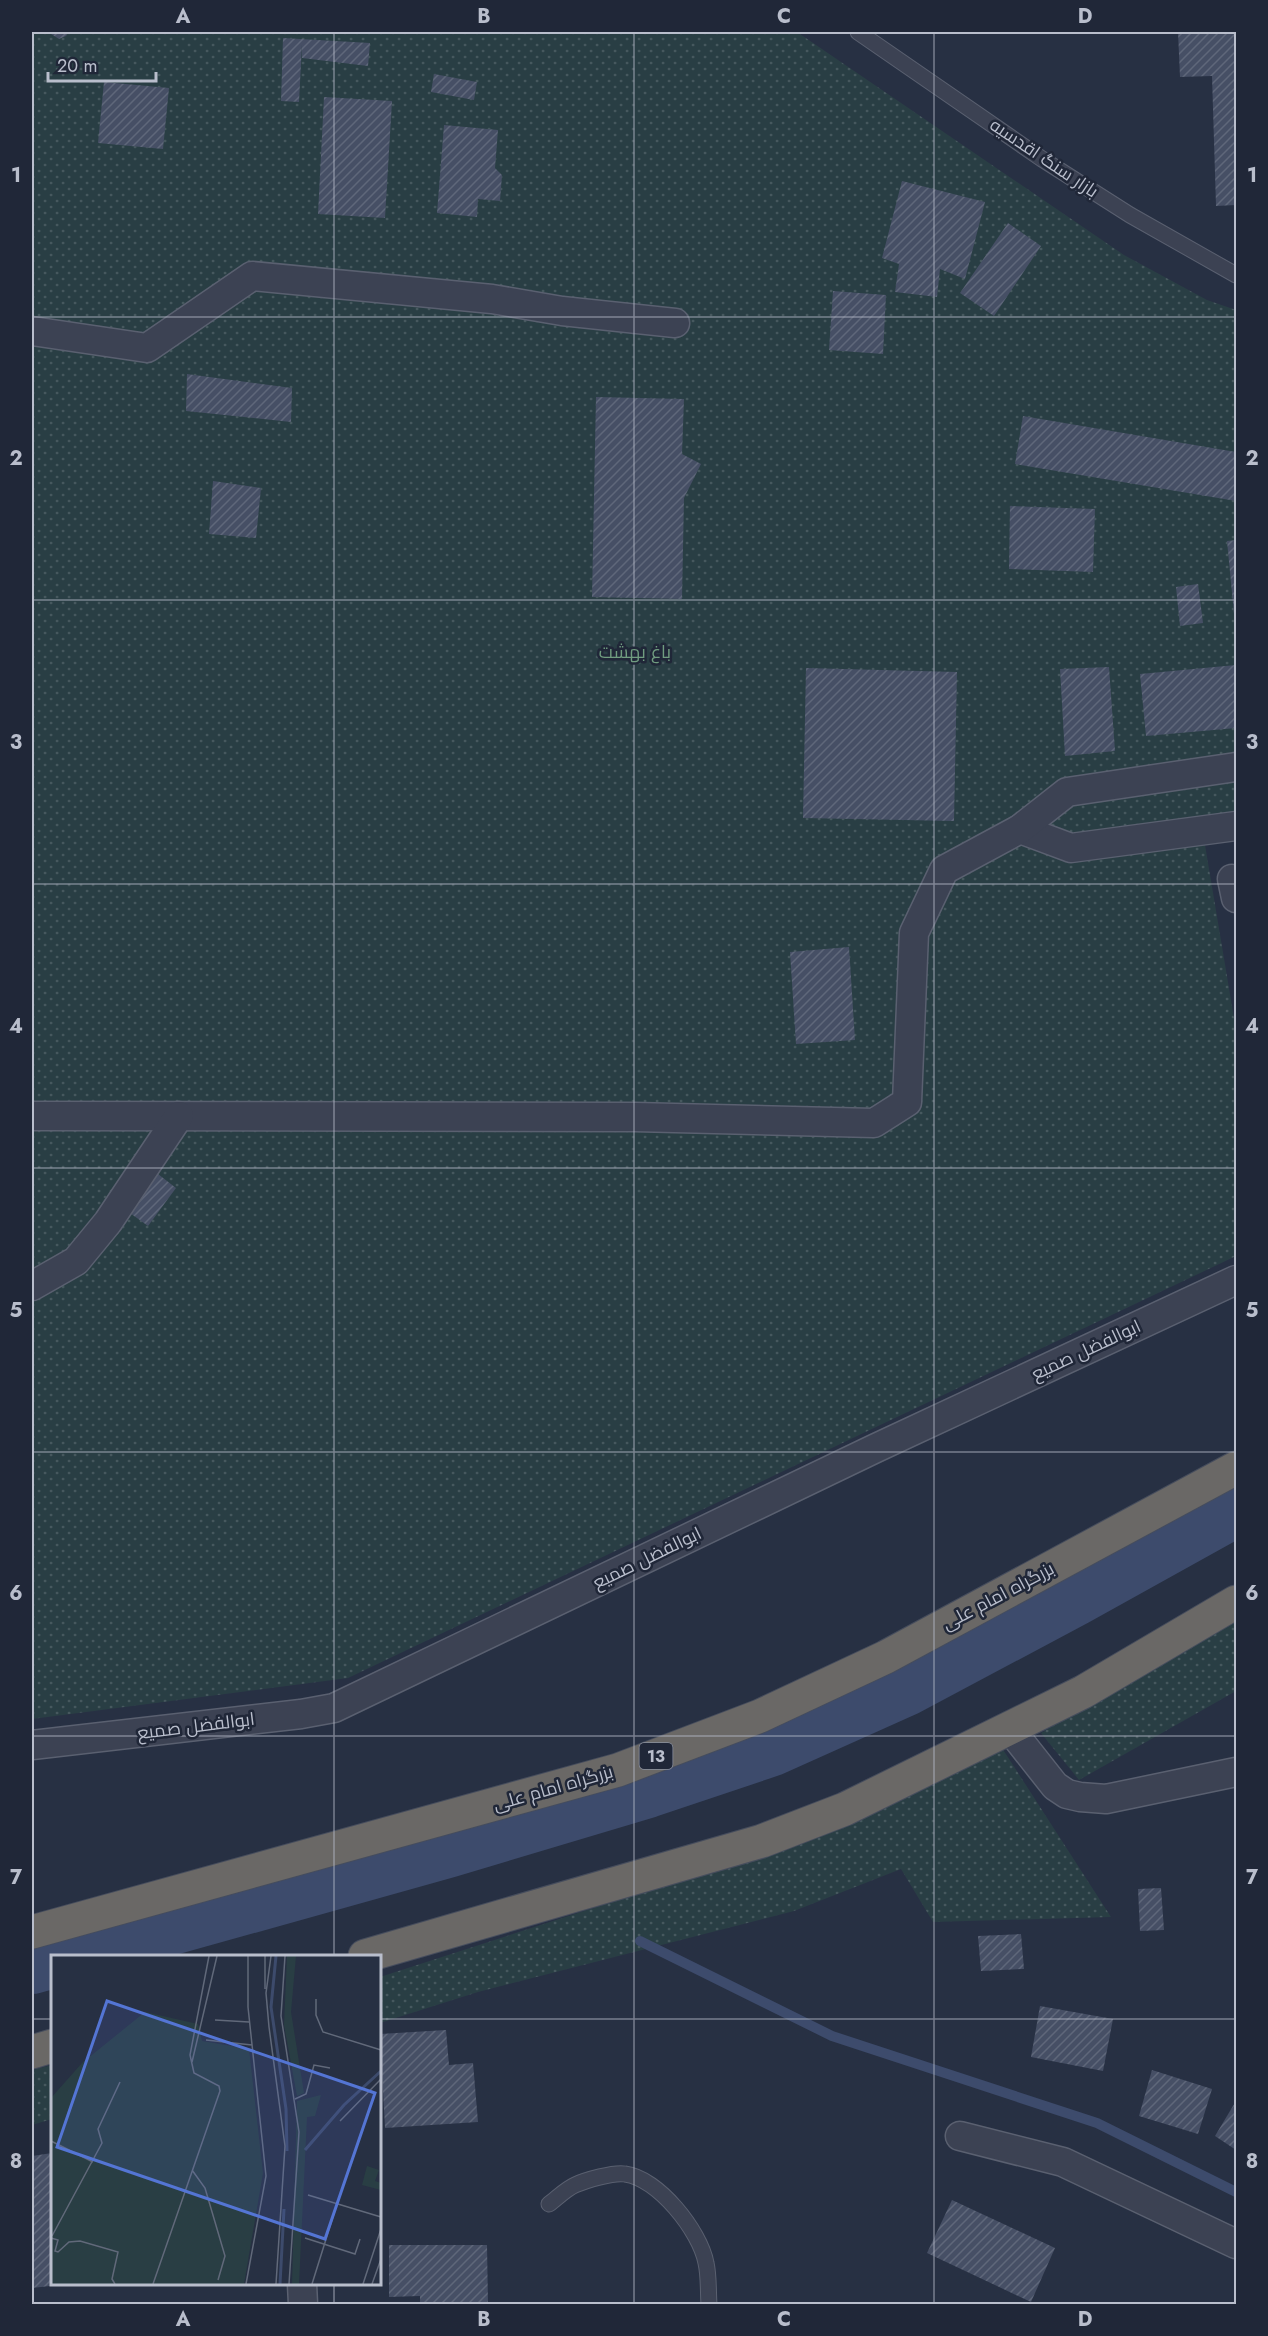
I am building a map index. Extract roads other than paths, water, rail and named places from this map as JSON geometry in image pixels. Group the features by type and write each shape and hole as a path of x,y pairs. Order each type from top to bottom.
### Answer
{"highway":[{"name":"بزرگراه امام علی","path":"32,1932 618,1770 760,1716 886,1657 1236,1468"},
{"path":"368,1955 762,1841 845,1809 1010,1730 1083,1692 1236,1602"},
{"path":"32,2052 51,2046"}],"street":[{"path":"32,332 147,348 252,276 492,299 562,311 675,323"},
{"path":"32,1116 635,1117 873,1124 907,1102 914,933 944,870 1020,829 1067,792 1236,767"},
{"path":"1020,829 1071,848 1236,825"},
{"path":"32,1286 76,1261 108,1222 179,1116"},
{"name":"ابوالفضل صمیع","path":"32,1744 334,1708 876,1448 1236,1281"},
{"path":"1010,1730 1055,1786 1067,1794 1080,1797 1106,1799 1236,1772"},
{"path":"960,2136 1063,2162 1236,2244"},
{"path":"302,2285 303,2304"}],"lane":[{"name":"بازار سنگ اقدسیه","path":"858,32 1052,165 1130,215 1236,275"},
{"path":"549,2204 574,2185 597,2178 625,2174 650,2184 675,2207 697,2238 706,2262 709,2304"}],"waterway":[{"path":"57,1955 447,1846 647,1786 769,1745 905,1684 1236,1504"},
{"path":"640,1941 832,2036 1097,2123 1236,2192"},
{"path":"32,1962 51,1957"}],"park label":[{"name":"باغ بهشت","path":"635,652"}]}
